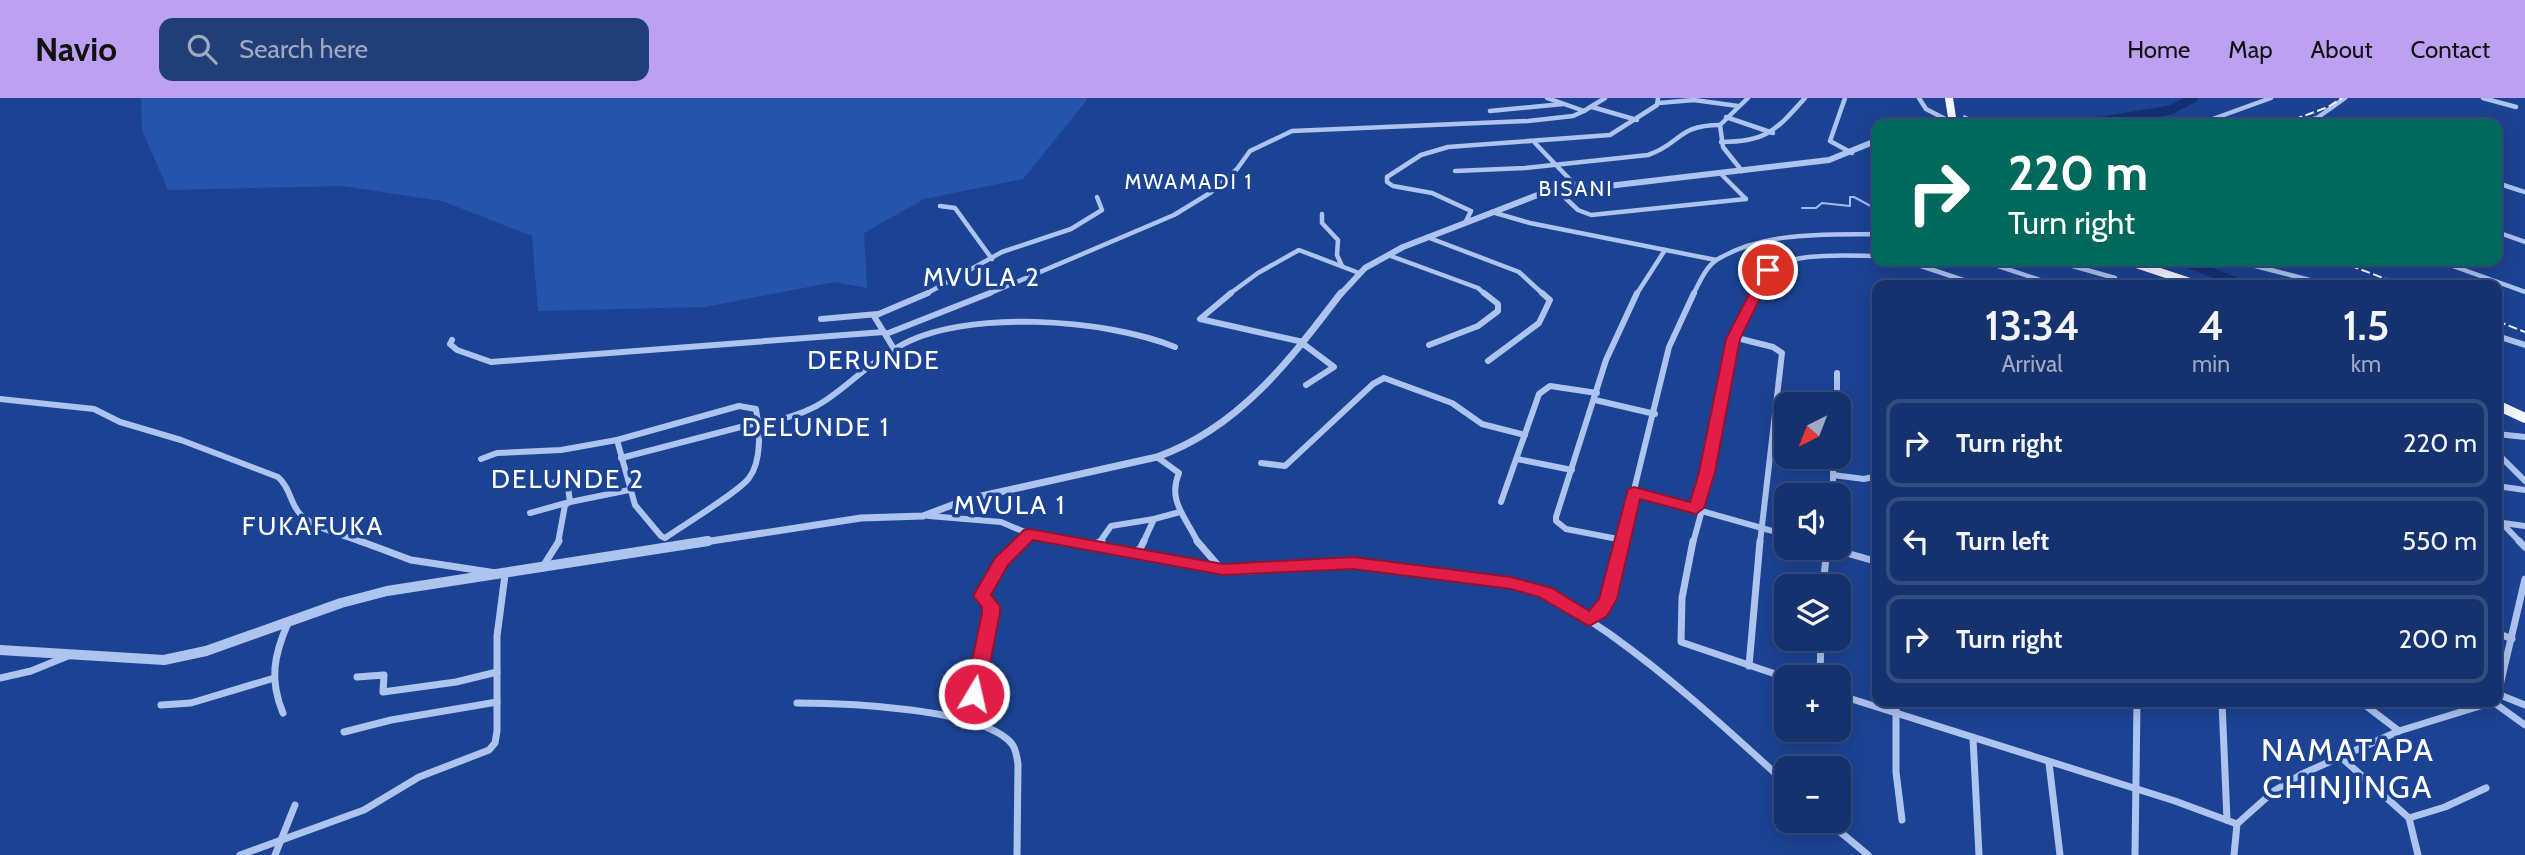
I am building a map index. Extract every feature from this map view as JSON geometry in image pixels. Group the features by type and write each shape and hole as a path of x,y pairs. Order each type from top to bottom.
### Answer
{"main road":[{"path":"1949,98 1952,119"},
{"path":"2142,266 2184,280"},
{"path":"2502,407 2525,418"}],"street":[{"path":"1547,98 1584,111"},
{"path":"452,340 450,344 457,350 491,362 900,331 1174,215 1210,193 1237,169 1250,151 1286,133 1323,127 1528,121 1573,117 1605,98"},
{"path":"1665,98 1677,101"},
{"path":"1742,171 1721,142 1720,125 1748,98"},
{"path":"1721,142 1755,142 1773,133 1805,98"},
{"path":"1845,98 1830,141 1852,153"},
{"path":"1919,98 1926,109 1944,119"},
{"path":"2213,119 2271,98"},
{"path":"2314,119 2345,98"},
{"path":"2483,98 2516,107"},
{"path":"1466,221 1465,218 1471,211 1432,193 1394,186 1386,179 1421,155 1437,150 1610,135 1637,120 1659,100 1704,101 1738,106"},
{"path":"1490,111 1563,104"},
{"path":"1592,107 1637,120"},
{"path":"1726,117 1773,133"},
{"path":"1455,171 1555,165 1654,154 1688,127 1720,125"},
{"path":"1535,143 1578,188"},
{"path":"923,516 968,499 1157,457 1185,447 1253,400 1359,273 1388,255 1491,211 1520,200 1558,191 1819,161 1852,153 1872,143"},
{"path":"1558,191 1578,211 1596,215 1746,199 1720,173"},
{"path":"2502,185 2525,192"},
{"path":"821,319 880,314 909,304 1031,240 1067,230 1089,220 1102,210 1097,197"},
{"path":"940,206 955,208 973,229 978,242 992,259"},
{"path":"1491,211 1530,223 1716,260"},
{"path":"1322,214 1322,223 1338,240 1337,255 1342,266"},
{"path":"1589,620 1601,612 1608,599 1655,414 1669,347 1701,278 1716,260 1780,237 1872,234"},
{"path":"2502,234 2525,242"},
{"path":"1427,237 1519,272 1550,299 1539,323 1488,361"},
{"path":"1306,385 1334,367 1303,343 1207,323 1200,319 1201,315 1264,269 1299,250 1359,273"},
{"path":"1623,540 1566,529 1556,521 1606,359 1640,286 1665,250"},
{"path":"1388,255 1478,288 1498,304 1498,311 1478,326 1429,345"},
{"path":"1774,674 1691,648 1679,638 1689,562 1733,337 1755,291 1772,268 1823,256 1872,256"},
{"path":"1921,266 1963,280"},
{"path":"1998,266 2040,280"},
{"path":"2072,266 2115,278"},
{"path":"2255,266 2310,280"},
{"path":"2453,266 2492,280"},
{"path":"2502,284 2525,292"},
{"path":"880,314 874,318 894,349"},
{"path":"621,458 810,412 894,349 916,339 971,325 1058,322 1104,325 1161,340 1175,347"},
{"path":"1733,337 1773,346 1783,353 1761,528 1749,666"},
{"path":"2502,338 2525,345"},
{"path":"1837,373 1837,392"},
{"path":"1261,463 1285,466 1310,446 1373,384 1384,378 1393,379 1464,410 1482,425 1525,435"},
{"path":"1501,502 1537,396 1546,388 1557,386 1655,414"},
{"path":"0,399 101,411 120,422 181,440 278,477 288,485 299,514 315,524 411,560 491,570 501,576"},
{"path":"481,459 497,453 561,450 617,440 632,433 735,406 756,409 760,423 754,469 746,483 690,518 666,538 664,550"},
{"path":"2502,435 2525,437"},
{"path":"617,440 629,490 638,512 666,538"},
{"path":"1157,457 1179,473 1172,493 1180,512 1200,549 1223,569"},
{"path":"2502,458 2525,481"},
{"path":"1517,459 1572,470"},
{"path":"1833,469 1833,483"},
{"path":"1833,475 1864,479 1872,477"},
{"path":"541,569 561,537 568,502 567,480 555,482"},
{"path":"2502,487 2525,490"},
{"path":"530,513 568,502 629,490"},
{"path":"1634,492 1774,532"},
{"path":"1094,545 1101,542 1111,526 1180,512"},
{"path":"0,650 164,660 206,651 288,621 387,591 501,576 825,523 952,515 1001,522 1030,534 1223,569 1353,563 1511,583 1546,593 1673,680 1713,720 1774,773"},
{"path":"1135,551 1140,549 1154,519"},
{"path":"2502,521 2525,526"},
{"path":"2502,523 2525,547"},
{"path":"965,719 974,694 991,613 991,606 982,596 1001,562 1030,534"},
{"path":"1851,554 1872,560"},
{"path":"240,855 364,810 419,777 481,756 495,743 501,576"},
{"path":"2502,676 2525,579"},
{"path":"283,713 271,679 280,637 288,621"},
{"path":"2502,635 2512,639"},
{"path":"0,678 31,671 68,656"},
{"path":"357,677 384,675 383,692 456,682 497,672"},
{"path":"161,705 191,703 271,679"},
{"path":"1851,699 1872,706"},
{"path":"2502,700 2525,705"},
{"path":"344,732 391,720 497,702"},
{"path":"797,703 840,703 946,713 965,719 1013,744 1018,756 1017,797 1021,813 1017,855"},
{"path":"2502,705 2525,726"},
{"path":"1876,707 2136,789 2237,824"},
{"path":"1896,707 1896,772 1902,820"},
{"path":"2135,855 2137,707"},
{"path":"2222,707 2227,820"},
{"path":"2368,707 2399,731"},
{"path":"2234,855 2237,824 2274,791 2302,774 2399,731 2472,707"},
{"path":"1973,738 1979,855"},
{"path":"2342,758 2409,818 2418,855"},
{"path":"2049,763 2060,855"},
{"path":"2409,818 2445,807 2486,788"},
{"path":"275,855 295,805"},
{"path":"1842,833 1868,855"}],"shaded area":[{"path":"141,98 1087,100 1023,179 924,199 864,233 867,288 834,282 705,307 538,311 532,236 442,201 342,186 168,190 142,130"}],"waterway":[{"path":"2115,119 2170,110 2194,98"},
{"path":"1964,116 1970,119"},
{"path":"1802,208 1816,208 1822,203 1850,206 1850,197 1872,207"},
{"path":"2195,266 2231,280"}],"railway":[{"path":"2296,119 2328,107 2342,98"},
{"path":"2351,266 2389,280"},
{"path":"2502,323 2525,332"}],"district":[{"name":"MWAMADI 1","path":"1189,182"},
{"name":"BISANI","path":"1576,189"},
{"name":"MVULA 2","path":"982,277"},
{"name":"DERUNDE","path":"874,360"},
{"name":"DELUNDE 1","path":"816,427"},
{"name":"DELUNDE 2","path":"568,479"},
{"name":"MVULA 1","path":"1010,505"},
{"name":"FUKAFUKA","path":"313,526"},
{"name":"NAMATAPA CHINJINGA","path":"2348,768"}],"route":[{"path":"974,694 991,613 991,606 982,596 1001,562 1030,534 1129,550 1193,566 1240,571 1353,563 1511,583 1546,593 1589,620 1601,612 1608,599 1634,492 1696,508 1707,472 1733,339 1745,309 1768,270"}]}
